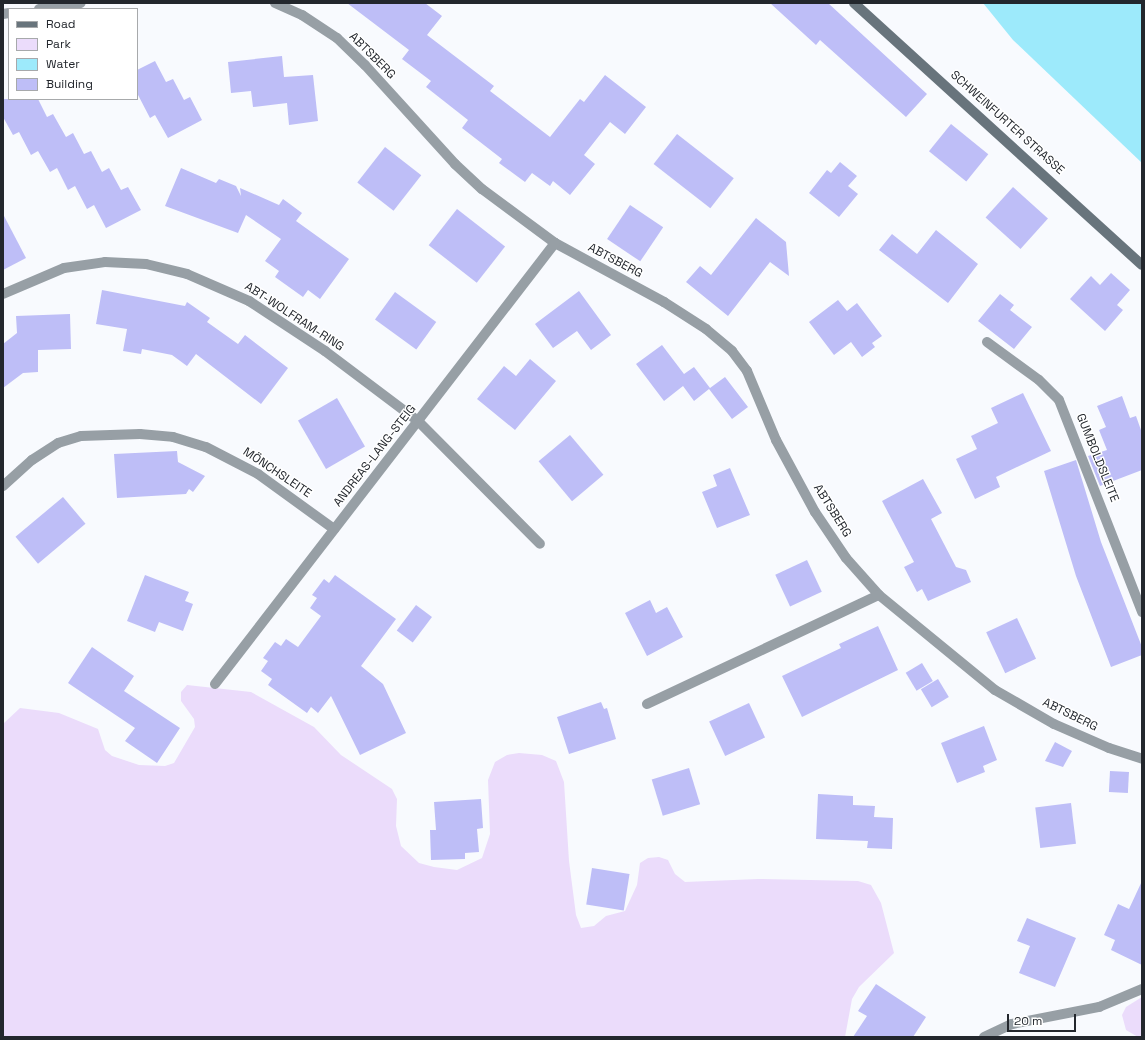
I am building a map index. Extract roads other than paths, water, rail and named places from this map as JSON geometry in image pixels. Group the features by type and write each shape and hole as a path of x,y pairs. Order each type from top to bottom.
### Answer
{"street":[{"path":"46,8 81,3"},
{"name":"ABTSBERG","path":"275,3 302,15 337,38 366,65 455,164 555,243 664,302 706,329 732,351 747,371 776,440 815,512 846,558 879,595 995,690 1054,724 1109,748 1142,759"},
{"name":"SCHWEINFURTER STRASSE","path":"854,3 1142,265"},
{"name":"ANDREAS-LANG-STEIG","path":"215,684 555,243"},
{"name":"ABT-WOLFRAM-RING","path":"3,294 64,268 105,262 146,264 187,274 249,301 326,351 418,421 540,544"},
{"name":"GUMBOLDSLEITE","path":"987,342 1039,380 1059,400 1091,476 1142,612"},
{"name":"MÖNCHSLEITE","path":"3,486 32,460 58,443 81,436 140,434 173,437 206,447 252,470 334,529"},
{"path":"647,704 879,595"},
{"path":"984,1037 1012,1024 1099,1006 1142,989"}],"water":[{"path":"983,3 1142,3 1142,163 1013,40"}]}
